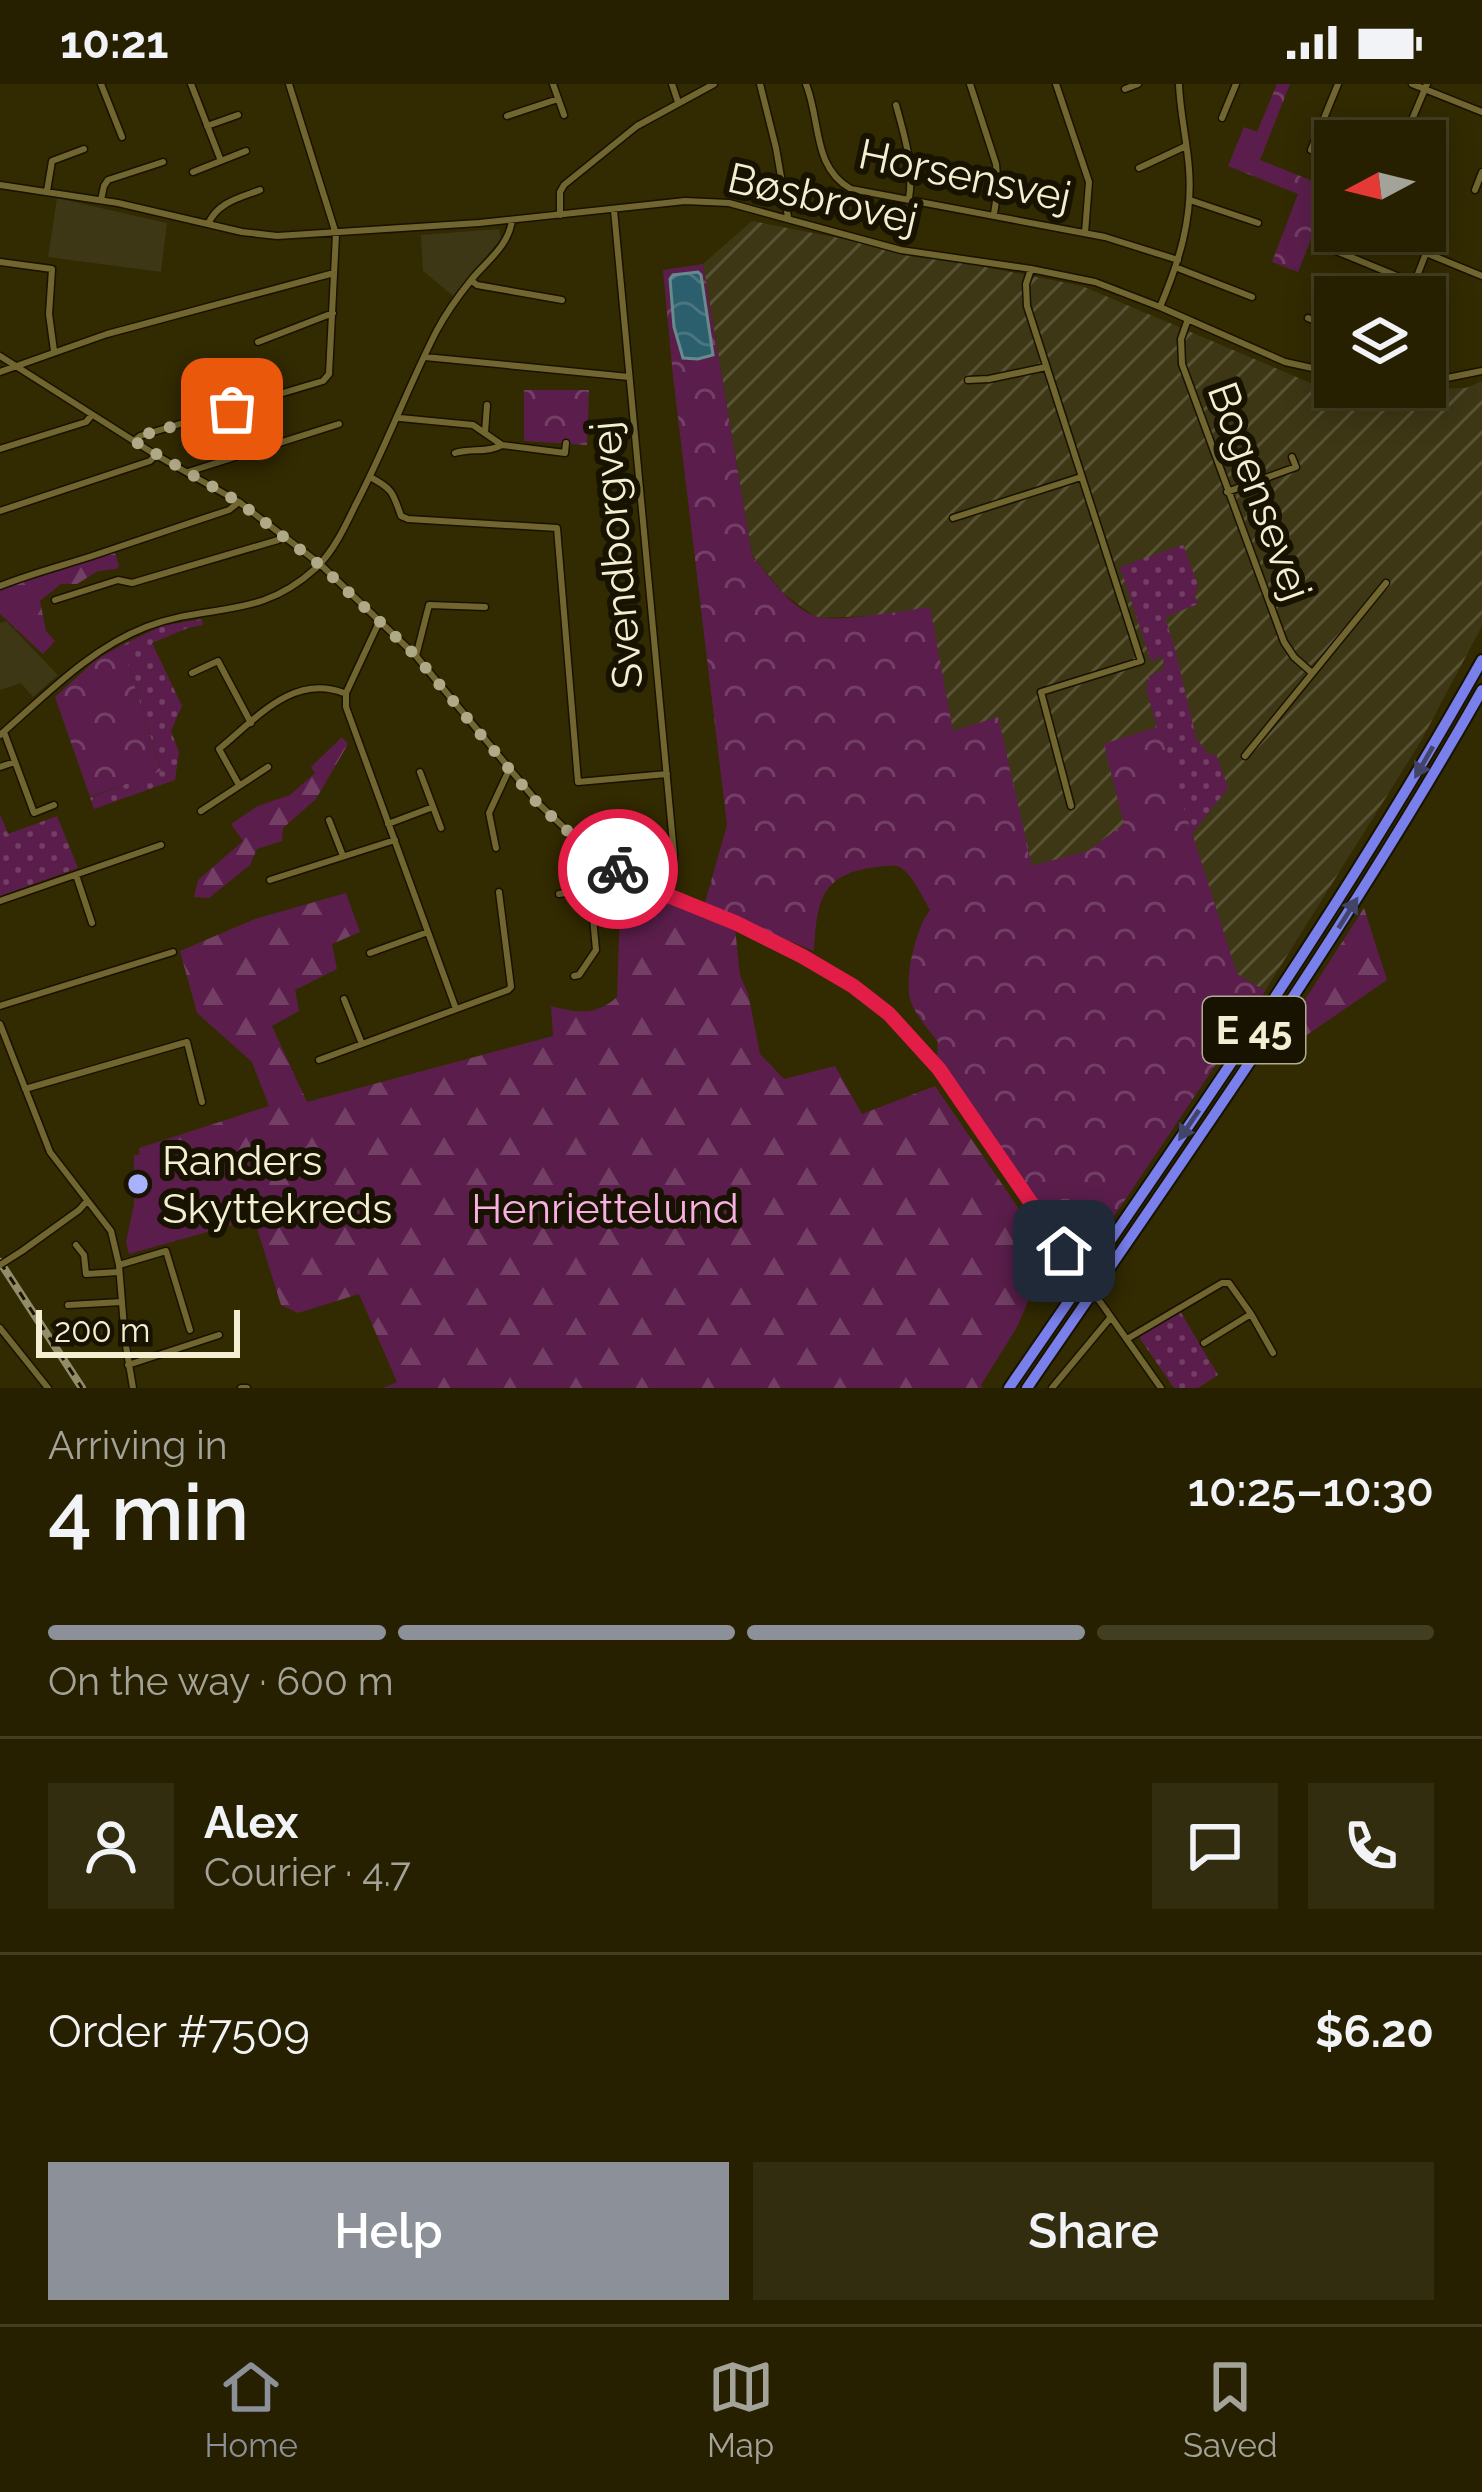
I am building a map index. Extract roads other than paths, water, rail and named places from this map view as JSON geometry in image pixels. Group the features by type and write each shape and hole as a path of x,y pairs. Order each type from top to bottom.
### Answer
{"highway":[{"name":"E 45","path":"1009,1388 1294,971 1482,661"},
{"name":"E 45","path":"1027,1388 1306,979 1482,690"}],"street":[{"path":"101,84 122,137"},
{"path":"134,441 323,381 332,366 336,234 289,84"},
{"path":"553,84 563,115"},
{"path":"672,84 678,101"},
{"path":"560,215 559,198 565,184 637,126 714,84"},
{"path":"760,84 788,217"},
{"name":"Horsensvej","path":"806,84 827,168 851,189 1141,246 1252,297"},
{"path":"970,84 996,164 994,215"},
{"path":"1056,84 1089,182 1085,232"},
{"path":"1125,89 1138,84"},
{"path":"1160,307 1177,263 1190,200 1179,84"},
{"path":"1222,118 1236,84"},
{"path":"1311,150 1338,84"},
{"path":"1412,84 1482,112"},
{"path":"194,85 221,161"},
{"path":"1412,120 1426,87"},
{"path":"507,116 558,99"},
{"path":"896,105 913,174 909,199"},
{"path":"207,127 238,115"},
{"path":"1138,168 1186,146"},
{"path":"47,190 52,161 84,148"},
{"path":"193,172 246,152"},
{"path":"101,200 108,180 163,162"},
{"path":"1475,190 1482,172"},
{"name":"Bøsbrovej","path":"0,185 277,236 512,220 668,202 730,202 901,250 1095,282 1285,362 1314,368"},
{"path":"208,224 225,203 260,190"},
{"path":"1190,200 1258,223"},
{"name":"Svendborgvej","path":"614,209 674,854 663,894"},
{"path":"54,805 34,813 2,734 77,667 141,628 273,598 320,565 370,477 437,329 507,240 512,220"},
{"path":"1338,252 1397,276"},
{"path":"1417,276 1426,253 1482,276"},
{"path":"0,262 52,269 49,314 54,351"},
{"path":"1031,269 1027,306 1141,661 1040,692 1071,806"},
{"path":"0,372 106,334 334,273"},
{"path":"471,281 562,300"},
{"path":"258,341 334,313"},
{"path":"1308,318 1314,320"},
{"name":"Bogensevej","path":"1188,319 1181,339 1181,364 1284,641 1312,673"},
{"path":"0,356 239,502 320,565 416,656 550,815 605,861 663,894 802,956 889,1014 939,1069 1161,1388"},
{"path":"425,357 629,377"},
{"path":"968,380 1046,367"},
{"path":"1446,378 1482,371"},
{"path":"476,448 487,405"},
{"path":"0,449 86,422 92,415"},
{"path":"399,418 473,425 502,445 565,453 566,443"},
{"path":"188,472 339,424"},
{"path":"455,453 502,445"},
{"path":"0,511 150,461 156,455"},
{"path":"1227,492 1296,467 1292,457"},
{"path":"370,477 387,486 401,516 408,519 557,528 578,782 667,774"},
{"path":"953,518 1082,477"},
{"path":"0,586 229,510 239,502"},
{"path":"55,600 118,580 132,583 284,535"},
{"name":"Bogensevej","path":"1245,756 1386,583"},
{"path":"416,656 430,605 484,608"},
{"path":"380,620 346,694 347,713 456,1010"},
{"path":"192,673 218,661 251,723"},
{"path":"239,785 219,749 300,689 327,686 346,694"},
{"path":"0,767 15,762"},
{"path":"201,811 268,767"},
{"path":"496,848 489,813 509,770"},
{"path":"420,772 441,828"},
{"path":"388,824 433,807"},
{"path":"329,820 343,856"},
{"path":"270,880 394,840"},
{"path":"0,901 161,845"},
{"path":"574,976 596,950 590,884 605,861"},
{"path":"76,875 92,923"},
{"path":"559,894 591,890"},
{"path":"320,1060 511,987 499,892"},
{"path":"370,953 428,932"},
{"path":"0,1006 173,952"},
{"path":"576,961 585,967"},
{"path":"344,999 362,1044"},
{"path":"0,1024 50,1152 111,1231 133,1388"},
{"path":"25,1089 187,1042 202,1102"},
{"path":"0,1265 87,1201"},
{"path":"76,1245 84,1255 86,1274 119,1269 166,1251 190,1330"},
{"path":"1126,1339 1222,1282 1234,1287 1273,1353"},
{"path":"68,1305 122,1301"},
{"path":"1052,1388 1108,1314"},
{"path":"1204,1343 1251,1314"},
{"path":"0,1328 48,1388"},
{"path":"128,1366 218,1335"}],"water":[{"path":"698,272 713,355 683,358 674,327 670,279"}],"railway":[{"path":"0,1262 82,1388"}],"place":[{"name":"Randers Skyttekreds","path":"138,1184"}],"park label":[{"name":"Henriettelund","path":"605,1208"}]}
